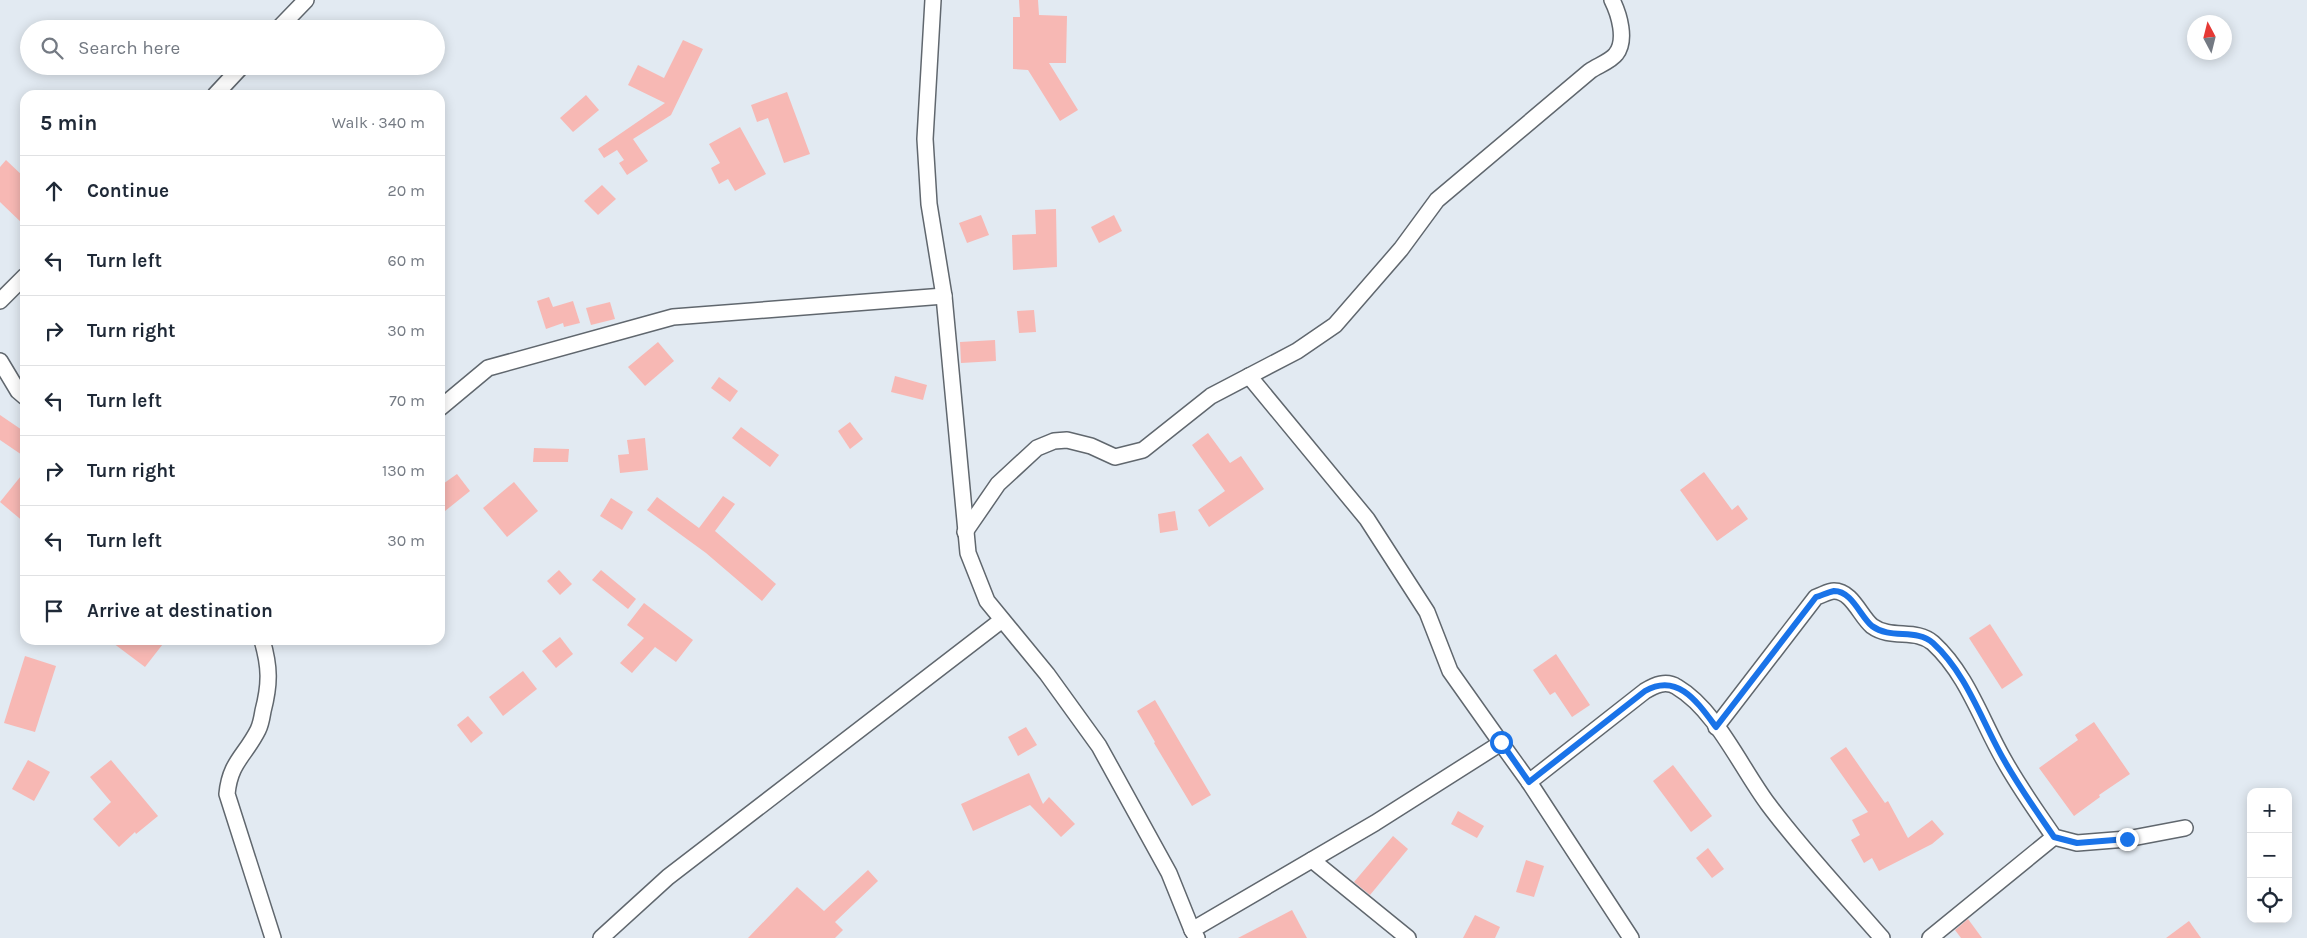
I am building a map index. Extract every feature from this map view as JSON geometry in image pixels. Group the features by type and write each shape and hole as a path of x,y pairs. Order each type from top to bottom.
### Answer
{"street":[{"path":"287,20 306,0"},
{"path":"933,0 925,139 929,204 944,296 964,532 968,553 987,600 1047,674 1099,746 1169,872 1195,934 1312,860 1375,823 1501,742"},
{"path":"964,532 998,484 1037,448 1054,441 1068,440 1090,446 1115,457 1130,455 1143,450 1211,396 1297,351 1335,325 1400,249 1437,200 1590,71 1616,54 1621,42 1620,27 1612,0"},
{"path":"220,90 234,75"},
{"path":"0,301 20,281"},
{"path":"445,404 488,368 673,316 944,296"},
{"path":"0,361 20,393"},
{"path":"1249,376 1367,519 1427,612 1450,671 1529,782 1631,938"},
{"path":"1716,727 1816,597 1834,591 1846,595 1871,625 1885,634 1916,635 1931,642 1943,654 1967,688 2004,761 2054,837 2077,843 2127,839 2185,828"},
{"path":"601,938 668,877 1002,620"},
{"path":"263,645 270,674 268,693 259,729 235,763 228,777 227,794 273,938"},
{"path":"1529,782 1655,685 1665,683 1675,685 1701,709 1716,727 1768,804 1882,938"},
{"path":"1930,938 2054,837"},
{"path":"1312,860 1408,938"}],"building":[{"path":"1019,0 1038,0 1039,15 1067,16 1066,63 1049,63 1078,110 1060,121 1028,70 1013,69 1013,17 1020,17"},
{"path":"683,40 703,49 671,115 633,139 648,161 627,175 619,163 624,160 617,150 604,158 598,149 665,103 628,85 638,65 664,78"},
{"path":"787,92 810,154 784,163 768,118 757,122 751,105"},
{"path":"586,95 599,110 573,132 560,118"},
{"path":"740,127 766,174 735,191 728,179 719,184 711,168 720,163 709,144"},
{"path":"6,160 20,173 20,221 0,202 0,167"},
{"path":"602,185 616,199 598,215 584,201"},
{"path":"1056,209 1057,267 1013,270 1012,235 1036,234 1035,210"},
{"path":"981,215 989,235 967,243 959,223"},
{"path":"1114,215 1122,231 1099,243 1091,227"},
{"path":"549,297 553,307 573,301 580,323 564,327 563,323 546,329 537,301"},
{"path":"610,302 615,319 591,325 586,308"},
{"path":"1034,310 1036,332 1019,333 1017,311"},
{"path":"995,340 996,361 961,363 960,342"},
{"path":"658,342 674,361 645,386 628,367"},
{"path":"895,376 927,385 923,400 891,392"},
{"path":"719,377 738,391 730,402 711,388"},
{"path":"0,415 20,429 20,454 0,440"},
{"path":"850,422 863,439 850,449 838,431"},
{"path":"741,427 779,455 770,467 732,438"},
{"path":"1208,433 1230,463 1241,456 1264,489 1209,527 1198,510 1225,491 1192,445"},
{"path":"645,438 648,470 620,473 618,455 629,454 627,440"},
{"path":"534,448 569,449 568,462 533,462"},
{"path":"1704,472 1732,510 1738,505 1748,519 1717,541 1680,490"},
{"path":"457,474 470,491 445,511 445,482"},
{"path":"20,477 20,519 0,502"},
{"path":"514,482 538,511 507,537 483,508"},
{"path":"723,496 735,504 715,531 776,584 762,601 706,553 647,510 657,497 699,528"},
{"path":"611,498 633,512 622,530 600,516"},
{"path":"1175,511 1178,530 1160,533 1158,514"},
{"path":"559,570 572,584 560,595 547,581"},
{"path":"601,570 636,599 628,609 592,580"},
{"path":"644,603 693,640 676,662 655,647 632,673 620,663 644,638 627,625"},
{"path":"1990,624 2023,675 2002,689 1969,638"},
{"path":"560,637 573,654 556,668 542,651"},
{"path":"116,645 162,645 145,667"},
{"path":"1556,654 1590,705 1572,717 1555,692 1550,695 1533,670"},
{"path":"25,656 56,666 35,732 4,723"},
{"path":"523,671 537,689 503,716 489,697"},
{"path":"1155,700 1211,795 1192,806 1137,711"},
{"path":"468,716 483,733 471,743 457,725"},
{"path":"2094,722 2130,774 2099,795 2100,797 2074,816 2039,768 2078,740 2075,735"},
{"path":"1026,727 1037,745 1018,756 1008,737"},
{"path":"1846,747 1885,803 1888,801 1908,838 1932,820 1944,834 1932,844 1879,871 1872,858 1864,863 1851,840 1860,835 1852,820 1868,812 1830,758"},
{"path":"28,760 50,772 34,801 12,789"},
{"path":"111,760 158,816 136,834 135,832 119,847 93,819 111,802 90,777"},
{"path":"1673,765 1712,816 1691,832 1653,781"},
{"path":"1029,773 1043,804 1049,797 1075,824 1061,837 1030,805 973,831 961,804"},
{"path":"1458,811 1484,826 1477,838 1451,824"},
{"path":"1393,836 1408,849 1370,895 1354,882"},
{"path":"1708,848 1724,869 1712,878 1696,858"},
{"path":"1526,860 1544,866 1534,897 1516,892"},
{"path":"868,870 878,881 835,922 843,930 835,938 748,938 797,887 824,911"},
{"path":"1292,910 1307,938 1238,938"},
{"path":"1475,915 1500,927 1495,938 1463,938"},
{"path":"1968,919 1982,938 1961,938 1955,930"},
{"path":"2189,921 2201,938 2166,938"}],"route":[{"path":"1501,742 1529,782 1645,691 1655,685 1665,683 1675,685 1683,691 1716,727 1816,597 1834,591 1846,595 1871,625 1885,634 1916,635 1931,642 1943,654 1967,688 2004,761 2054,837 2077,843 2127,839"}]}
